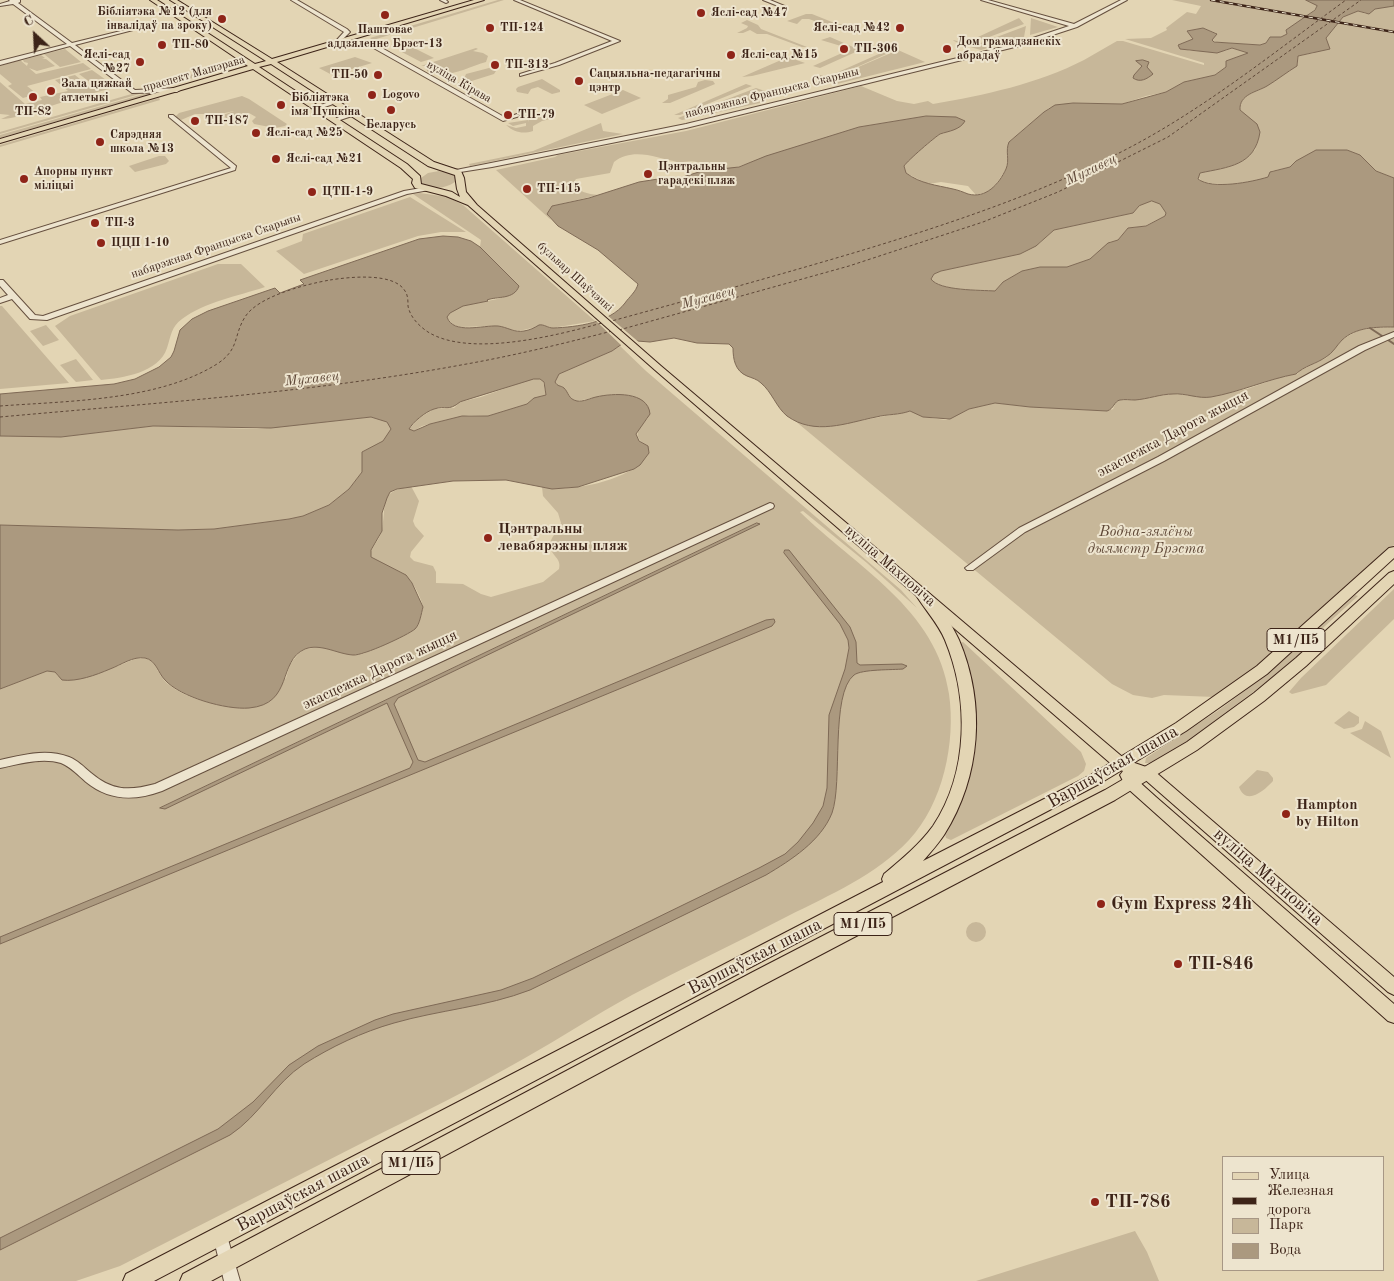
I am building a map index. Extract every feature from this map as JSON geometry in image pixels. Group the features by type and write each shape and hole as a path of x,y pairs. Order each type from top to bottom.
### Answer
{"highway":[{"name":"Варшаўская шаша","path":"133,1281 829,919 1121,764 1206,711 1262,670 1394,550"},
{"path":"1374,569 1393,577"},
{"name":"Варшаўская шаша","path":"190,1281 229,1271 839,937 1147,774 1192,746 1259,697 1301,662 1393,577"},
{"path":"1352,590 1369,599"},
{"path":"839,937 829,919 903,870 925,849 953,804 966,768 970,737 966,683 952,639 923,595"}],"main road":[{"name":"бульвар Шаўчэнкі","path":"153,0 404,166 430,190 458,198 474,207"},
{"name":"бульвар Шаўчэнкі","path":"173,0 431,164 458,173 463,196 474,207 658,368"},
{"name":"праспект Машэрава","path":"0,142 482,0"},
{"path":"171,11 185,8"},
{"path":"417,180 426,172 450,170"},
{"path":"430,190 450,188 461,180"},
{"name":"вуліца Махновіча","path":"658,368 1121,764 1147,774 1394,987"},
{"name":"вуліца Махновіча","path":"1121,764 1131,783 1394,1015"}],"street":[{"path":"0,5 21,0"},
{"path":"293,0 347,32 336,44"},
{"path":"516,0 617,41 556,64 522,74"},
{"path":"765,0 785,7"},
{"path":"983,0 1074,26"},
{"name":"набярэжная Францыска Скарыны","path":"450,170 473,169 686,126 1009,47 1074,26 1125,0"},
{"path":"12,1 134,92 177,90"},
{"path":"0,62 135,28"},
{"name":"вуліца Кірава","path":"336,44 371,44 506,120 517,116"},
{"path":"316,108 334,102"},
{"path":"334,120 353,114"},
{"path":"0,242 233,169 234,166 171,116"},
{"name":"набярэжная Францыска Скарыны","path":"461,180 473,169"},
{"name":"набярэжная Францыска Скарыны","path":"406,192 417,180"},
{"name":"набярэжная Францыска Скарыны","path":"13,296 32,317 47,317 406,192 430,190"},
{"path":"0,282 13,296 0,301"},
{"name":"экасцежка Дарога жыцця","path":"970,568 1022,530 1160,459 1362,348 1394,334"},
{"name":"экасцежка Дарога жыцця","path":"0,764 34,757 51,757 65,760 76,766 94,783 113,793 126,795 158,788 770,506"},
{"path":"220,1236 229,1271"}],"green space":[{"path":"498,0 504,0 373,40 370,38"},
{"path":"1172,0 1208,0 1306,18 1286,30 1287,34 1281,37 1270,37 1266,43 1260,45 1217,42 1211,40 1216,33 1203,28 1187,31 1194,39 1177,45 1190,51 1225,51 1232,48 1248,53 1226,61 1226,67 1215,75 1184,82 1166,92 1122,104 1073,103 1049,108 1011,140 1007,149 1007,168 994,187 987,192 976,195 968,186 941,182 928,184 906,173 904,166 907,160 938,135 953,130 960,118 926,116 859,127 728,169 711,167 694,161 677,162 653,156 629,155 614,162 610,173 576,179 575,185 580,190 598,195 552,206 547,214 551,220 496,170 558,155 686,131 861,86 897,101 914,104 928,101 933,104 972,97 1048,76 1084,60 1117,41 1123,41 1204,65 1204,63 1125,39 1151,38 1167,30 1166,28 1187,12 1196,14 1201,6"},
{"path":"1215,0 1306,0 1317,7 1307,16"},
{"path":"1386,6 1394,6 1394,31 1339,21 1345,16 1358,11 1366,14"},
{"path":"806,14 812,14 837,24 853,26 842,31 809,19 802,19 797,24 787,21"},
{"path":"1019,18 1024,24 965,46 953,40 965,43"},
{"path":"1031,18 1058,27 1030,35"},
{"path":"747,20 758,25 761,29 807,47 802,47 767,34 757,34 750,30 737,33 747,28 748,26 741,23"},
{"path":"1338,23 1394,32 1394,178 1376,171 1360,155 1347,150 1316,150 1290,167 1272,171 1268,177 1262,180 1234,184 1215,184 1201,181 1198,176 1200,173 1229,167 1255,150 1259,137 1240,110 1246,96 1276,80 1298,64 1298,56 1314,53 1327,42 1326,38"},
{"path":"1026,26 1024,37 981,50 970,47"},
{"path":"830,37 860,50 820,68 813,66 851,49 821,40"},
{"path":"412,47 434,58 421,62 400,51"},
{"path":"476,48 478,49 473,51 488,56 486,62 441,75 427,71 426,66 421,66"},
{"path":"65,49 81,62 60,67 44,54"},
{"path":"890,49 893,51 832,78 826,80 815,76 817,74 827,77"},
{"path":"898,50 925,62 837,84 828,80"},
{"path":"41,55 45,58 42,59 46,59 55,66 37,71 29,68 36,74 83,63 91,69 27,86 37,94 23,98 8,86 12,84 0,74 0,66 20,60 27,66 28,63 23,60"},
{"path":"355,57 372,63 332,75 319,68"},
{"path":"788,57 805,63 742,77"},
{"path":"489,68 496,71 494,74 462,84 456,84 464,79 466,74"},
{"path":"92,70 116,87 21,116 1,119 10,115 0,114 0,82 25,104 42,100 40,97 68,91 55,80 75,75 90,87 95,86 79,74"},
{"path":"204,71 199,75 165,88 142,88"},
{"path":"542,79 560,90 560,92 552,94 538,87 531,89 528,94 517,92 516,89 518,87"},
{"path":"705,80 713,81 715,84 670,103 662,103 668,99 668,95 696,87 698,82"},
{"path":"746,84 752,86 680,115 674,115"},
{"path":"756,88 765,91 760,103 682,120 678,118"},
{"path":"623,90 641,98 602,114 584,105"},
{"path":"135,93 143,93 0,134 0,132"},
{"path":"147,93 154,93 0,138 0,135"},
{"path":"242,96 287,124 275,128 254,124 252,121 256,117 249,113 241,118 227,119 223,115 234,111 206,117 205,114 195,114 181,120 175,117 179,113"},
{"path":"159,98 160,100 0,147 0,145"},
{"path":"544,111 553,112 550,119 533,126 533,131 519,132 506,125 516,128 526,126 526,123 513,126 508,123 528,120 529,122 528,118 544,116 546,114"},
{"path":"601,123 603,131 623,134 470,166 469,164 533,151"},
{"path":"159,156 165,156 169,161 166,164 135,172 129,166"},
{"path":"439,171 453,174 456,179 455,182 438,188 429,187 421,183 421,178 428,173"},
{"path":"420,193 448,197 463,205 595,321 552,328 544,325 519,331 496,326 459,327 452,324 447,317 453,310 461,306 502,297 511,293 518,286 480,247 481,240 413,194"},
{"path":"410,197 466,232 441,232 418,236 304,274 276,251 302,241 303,234"},
{"path":"1152,201 1160,204 1166,213 1165,216 1145,226 1128,228 1118,240 1110,242 1090,259 1067,267 1040,267 1022,271 1003,282 995,291 951,288 935,283 931,279 934,274 941,271 1020,254 1040,243 1054,230 1133,213 1139,206"},
{"path":"218,264 241,264 265,287 211,304 182,319 173,329 163,356 148,369 139,373 101,380 55,326 70,316"},
{"path":"0,306 2,306 69,383 0,389"},
{"path":"46,325 59,340 43,346 30,331"},
{"name":"Водна-зялёны дыяметр Брэста","path":"1394,327 1394,545 1269,657 1215,697 1164,695 1152,698 1133,695 1112,684 794,420 806,425 827,427 912,411 923,417 946,420 969,409 995,403 1107,411 1113,409 1116,402 1120,400 1135,400 1171,394 1208,397 1247,389 1281,377 1298,374 1299,371 1326,358 1343,339 1357,331"},
{"path":"620,346 646,371 901,590 917,608 867,563 803,511 800,512 891,591 911,613 928,637 941,664 949,694 951,713 948,752 938,791 931,809 921,825 909,840 882,864 852,883 632,995 465,1091 120,1266 76,1281 0,1281 0,689 47,671 55,672 58,676 90,673 114,668 140,658 151,660 171,687 191,697 214,704 246,708 286,678 290,664 300,652 306,649 320,647 350,655 363,654 414,629 418,624 423,607 419,595 406,576 380,564 370,554 381,532 386,500 393,491 400,488 411,486 419,501 413,521 424,536 411,552 410,557 414,561 433,566 436,572 436,583 463,584 491,597 543,582 559,569 559,562 551,549 550,543 561,523 558,513 543,496 542,487 569,488 601,482 630,471 649,453 646,445 641,442 638,435 639,429 648,418 639,399 613,394 577,401 570,398 565,389 557,386 555,382 559,374"},
{"path":"76,359 93,380 76,382 60,365"},
{"path":"537,378 543,381 546,395 533,399 527,404 488,416 469,415 422,426 414,431 409,429 419,418 434,409 454,408 460,402 481,397"},
{"path":"371,417 383,420 391,425 388,435 381,442 362,452 362,472 349,489 329,505 303,516 214,529 178,530 0,525 0,436 61,437 153,426 257,429"},
{"path":"1394,589 1394,619 1326,685 1292,694 1289,692 1301,678"},
{"path":"1355,595 1358,596 1314,636 1299,655 1269,680 1185,743 1151,763 1145,763 1146,758 1219,710 1266,675"},
{"path":"963,642 1081,752 1086,764 1084,771 1078,776 951,840 946,838 945,834 969,778 973,763 976,733 974,709 959,643"},
{"path":"1349,711 1359,717 1359,723 1354,727 1344,729 1334,723"},
{"path":"1365,721 1381,731 1391,758 1350,733 1362,729"},
{"path":"1257,770 1268,772 1273,781 1255,795 1250,796 1242,793 1239,787"},
{"path":"976,922 983,925 986,932 983,939 976,942 969,939 966,932 969,925"},
{"path":"1135,1231 1147,1252 1159,1281 976,1281"}],"water":[{"name":"Мухавец","path":"1306,0 1394,0 1394,6 1375,9 1369,14 1358,11 1343,17 1326,38 1330,49 1298,56 1297,66 1267,86 1245,97 1240,105 1240,110 1257,124 1260,132 1252,152 1239,163 1200,173 1198,179 1222,185 1261,179 1268,177 1270,172 1290,167 1296,161 1316,150 1347,150 1360,155 1376,171 1394,178 1394,327 1373,328 1354,332 1342,340 1328,355 1296,374 1211,397 1173,394 1145,399 1122,400 1116,402 1107,411 995,403 969,409 950,419 923,417 910,411 842,425 820,427 798,422 787,416 758,380 743,374 737,368 733,348 729,344 697,343 674,338 622,344 612,351 559,374 555,382 564,388 572,399 577,401 611,395 629,395 643,401 648,407 650,414 636,434 639,441 648,446 649,453 640,465 634,469 578,487 552,489 506,480 453,481 397,489 390,492 382,513 382,531 371,550 371,557 406,575 412,583 423,607 418,624 411,632 385,645 353,655 317,647 305,649 296,655 279,691 273,699 263,705 249,708 216,705 181,692 165,680 152,661 145,658 132,660 99,674 74,680 62,680 55,672 47,671 0,689 0,525 178,530 214,529 303,516 329,505 349,489 362,472 362,452 383,441 391,429 387,422 371,417 271,428 153,426 61,437 0,436 0,394 114,384 135,379 159,367 171,357 180,330 192,319 208,311 275,288 280,293 304,284 300,280 419,239 443,236 458,237 471,241 480,247 519,286 509,296 463,306 450,313 447,317 450,323 455,326 469,328 498,326 521,331 539,325 553,328 592,323 619,310 638,284 598,250 558,226 547,214 552,206 589,198 639,182 658,179 670,181 702,171 739,167 766,156 859,127 926,116 956,117 965,121 957,128 940,134 922,149 904,166 906,173 917,180 929,184 955,189 968,194 981,194 996,185 1003,175 1007,166 1009,142 1055,105 1073,103 1122,104 1166,92 1184,82 1215,75 1226,67 1226,61 1248,53 1232,48 1217,53 1180,49 1178,45 1193,39 1187,31 1203,28 1217,34 1212,40 1214,42 1260,45 1266,43 1270,37 1281,37 1287,34 1286,30 1315,10 1317,6","holes":["1152,201 1160,204 1166,213 1165,216 1146,226 1128,228 1118,240 1108,243 1090,259 1067,267 1040,267 1022,271 1003,282 995,291 951,288 935,283 931,279 934,274 941,271 1020,254 1036,246 1054,230 1133,213 1139,206","534,379 540,379 544,382 546,395 534,398 527,404 488,416 462,416 430,424 414,431 409,429 413,423 434,409 450,408 460,402"]},
{"path":"1143,60 1149,62 1147,67 1153,74 1143,80 1138,80 1133,78 1142,66 1136,61"},
{"path":"757,523 760,524 398,698 394,704 418,760 425,762 766,620 774,619 775,622 772,626 0,944 0,937 410,768 413,762 387,703 165,809 160,808"},
{"path":"785,550 789,550 850,627 856,642 857,663 860,665 902,664 907,666 903,669 858,673 854,675 847,685 839,719 837,781 832,813 821,832 813,841 766,875 530,990 497,1000 394,1023 359,1035 336,1046 304,1064 284,1080 250,1119 230,1135 0,1250 0,1238 218,1129 253,1102 289,1065 318,1046 375,1020 393,1014 501,990 533,978 785,854 798,842 823,806 827,788 829,715 845,669 849,648 848,640 840,624 784,553"}],"pier":[{"path":"607,315 641,344 633,343 623,347 594,319"}],"waterway":[{"path":"1370,328 1394,344"}],"ferry route":[{"path":"608,322 893,241 960,219 1059,181 1123,151 1181,118 1237,80 1346,0"},
{"path":"619,330 849,266 983,222 1058,192 1168,137 1361,0"},
{"path":"0,406 112,397 168,385 193,376 217,364 229,353 233,348 245,317 261,303 296,288 338,279 359,277 381,278 399,285 405,291 408,306 415,321 428,332 446,340 490,344 514,342 602,323"},
{"path":"0,417 289,390 404,375 537,350 612,331"}],"railway":[{"path":"1211,0 1394,32"}],"place":[{"name":"Яслі-сад №47","path":"701,13"},
{"name":"Паштовае аддзяленне Брэст-13","path":"385,15"},
{"name":"Бібліятэка №12 (для інвалідаў па зроку)","path":"222,19"},
{"name":"ТП-124","path":"490,28"},
{"name":"Яслі-сад №42","path":"900,28"},
{"name":"ТП-80","path":"162,45"},
{"name":"ТП-306","path":"844,49"},
{"name":"Дом грамадзянскіх абрадаў","path":"947,49"},
{"name":"Яслі-сад №15","path":"731,55"},
{"name":"Яслі-сад №27","path":"140,62"},
{"name":"ТП-313","path":"495,65"},
{"name":"ТП-50","path":"378,75"},
{"name":"Сацыяльна-педагагічны цэнтр","path":"579,81"},
{"name":"Зала цяжкай атлетыкі","path":"51,91"},
{"name":"Logovo","path":"372,95"},
{"name":"ТП-82","path":"33,97"},
{"name":"Бібліятэка імя Пушкіна","path":"281,105"},
{"name":"Беларусь","path":"391,110"},
{"name":"ТП-79","path":"508,115"},
{"name":"ТП-187","path":"195,121"},
{"name":"Яслі-сад №25","path":"256,133"},
{"name":"Сярэдняя школа №13","path":"100,142"},
{"name":"Яслі-сад №21","path":"276,159"},
{"name":"Цэнтральны гарадскі пляж","path":"648,174"},
{"name":"Апорны пункт міліцыі","path":"24,179"},
{"name":"ТП-115","path":"527,189"},
{"name":"ЦТП-1-9","path":"312,192"},
{"name":"ТП-3","path":"95,223"},
{"name":"ЦЦП 1-10","path":"101,243"},
{"name":"Цэнтральны левабярэжны пляж","path":"488,538"},
{"name":"Hampton by Hilton","path":"1286,814"},
{"name":"Gym Express 24h","path":"1101,904"},
{"name":"ТП-846","path":"1178,964"},
{"name":"ТП-786","path":"1095,1202"}]}
